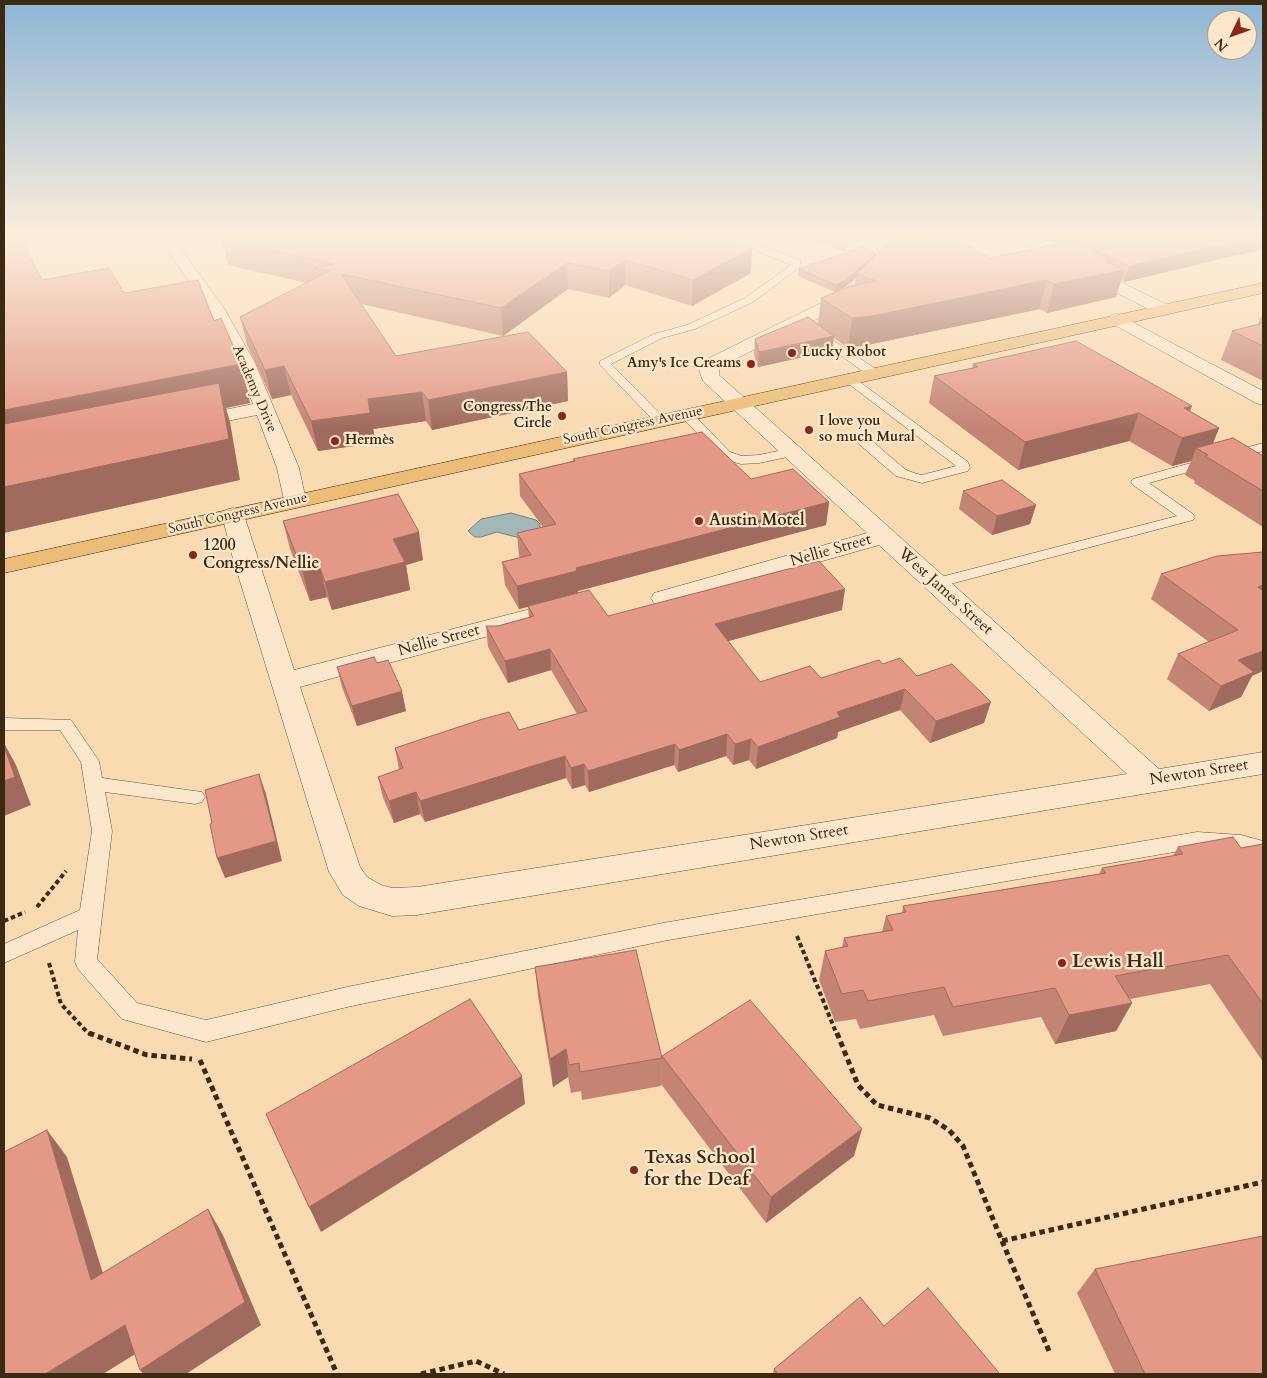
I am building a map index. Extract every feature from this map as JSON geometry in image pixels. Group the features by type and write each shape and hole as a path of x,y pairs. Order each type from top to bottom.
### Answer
{"main road":[{"name":"South Congress Avenue","path":"4,566 295,500 1204,300"}],"street":[{"name":"Academy Drive","path":"210,300 246,362 262,408 288,468 295,500"},
{"path":"800,320 839,300"},
{"path":"1145,300 1162,309"},
{"path":"1118,319 1263,399"},
{"name":"West James Street","path":"800,320 710,364 708,370 710,377 740,402 792,452 1152,780"},
{"path":"174,426 262,408"},
{"path":"233,515 284,682"},
{"name":"Nellie Street","path":"663,598 884,536"},
{"name":"Nellie Street","path":"284,682 584,603"},
{"name":"Newton Street","path":"284,682 345,872 355,886 371,896 392,902 417,901 1263,762"}],"lane":[{"path":"660,420 604,363 658,336 691,326 748,300"},
{"path":"800,320 873,373"},
{"path":"850,378 963,464 963,468 922,479 913,477 901,473 865,442"},
{"path":"686,414 725,455 741,460 759,459 792,452"},
{"path":"935,583 1188,517 1138,482 1263,447"},
{"path":"4,724 65,724 90,761 102,831 90,915 86,962 130,1012 206,1032 347,997 663,932 1197,840 1241,843 1263,849"},
{"path":"94,784 195,797"},
{"path":"4,954 90,915"}],"path":[{"path":"4,921 38,906 67,870"},
{"path":"796,935 858,1085 877,1105 930,1118 949,1130 963,1146 1048,1351"},
{"path":"200,1060 337,1374"},
{"path":"1002,1241 1263,1182"},
{"path":"421,1374 476,1361 504,1374"}],"shaded area":[{"path":"511,513 536,520 540,524 540,530 528,537 520,538 497,532 475,537 468,531 481,519"}],"building":[{"path":"4,300 206,300 214,321 221,318 241,364 4,410"},
{"path":"272,300 359,300 396,356 528,332 567,372 428,400 422,392 368,399 370,413 311,421 284,366 265,370 240,317"},
{"path":"465,300 512,300 501,308"},
{"path":"825,300 948,300 872,316 852,318"},
{"path":"808,317 834,336 759,352 755,339"},
{"path":"1263,323 1263,346 1232,331"},
{"path":"1076,341 1192,406 1184,408 1219,428 1182,438 1139,413 1025,442 934,376 978,367 973,364"},
{"path":"219,383 229,439 4,487 4,424"},
{"path":"702,432 751,479 793,469 829,502 576,568 577,571 517,586 502,562 531,555 517,533 556,524 519,474 575,461 573,459"},
{"path":"1233,438 1263,456 1263,491 1205,456 1208,455 1196,448"},
{"path":"1002,480 1036,505 997,516 963,491"},
{"path":"398,494 419,532 393,539 405,562 325,582 320,568 303,572 283,521"},
{"path":"1263,552 1263,585 1258,587 1263,591 1263,651 1238,660 1254,672 1221,686 1178,654 1238,630 1161,574 1217,556"},
{"path":"819,561 845,589 715,624 760,682 810,666 821,678 879,660 883,664 900,658 917,676 952,664 991,702 936,721 905,689 837,712 840,717 758,747 751,739 735,744 727,734 679,750 675,744 588,771 584,764 571,768 565,756 420,801 416,792 389,801 378,777 403,768 395,748 509,712 519,730 587,711 550,649 505,661 486,626 498,626 534,616 528,606 589,590 608,616"},
{"path":"374,657 377,663 388,660 402,691 352,706 337,667"},
{"path":"4,746 15,777 4,781"},
{"path":"259,774 276,841 217,858 205,790"},
{"name":"Lewis Hall","path":"1233,837 1241,848 1263,844 1263,1004 1228,955 1115,976 1132,1003 1069,1015 1055,988 953,1007 944,987 868,1001 863,990 842,994 825,951 848,946 844,938 893,930 886,916 906,912 903,906 1106,873 1102,868 1183,854 1178,847"},
{"path":"636,950 662,1058 580,1072 579,1063 569,1065 566,1049 550,1059 535,967"},
{"path":"470,999 522,1076 309,1207 266,1114"},
{"path":"750,1000 862,1129 771,1197 662,1056"},
{"path":"47,1130 91,1280 208,1209 245,1302 140,1370 125,1325 45,1374 4,1374 4,1152"},
{"path":"1263,1236 1263,1374 1145,1374 1095,1269"},
{"path":"928,1288 1000,1374 778,1374 774,1369 860,1297 884,1326"}],"place":[{"name":"Lucky Robot","path":"792,353"},
{"name":"Amy's Ice Creams","path":"751,364"},
{"name":"Congress/The Circle","path":"562,416"},
{"name":"I love you so much Mural","path":"809,430"},
{"name":"Hermès","path":"335,441"},
{"name":"Austin Motel","path":"699,521"},
{"name":"1200 Congress/Nellie","path":"193,555"},
{"name":"Lewis Hall","path":"1062,963"},
{"name":"Texas School for the Deaf","path":"634,1170"}]}
